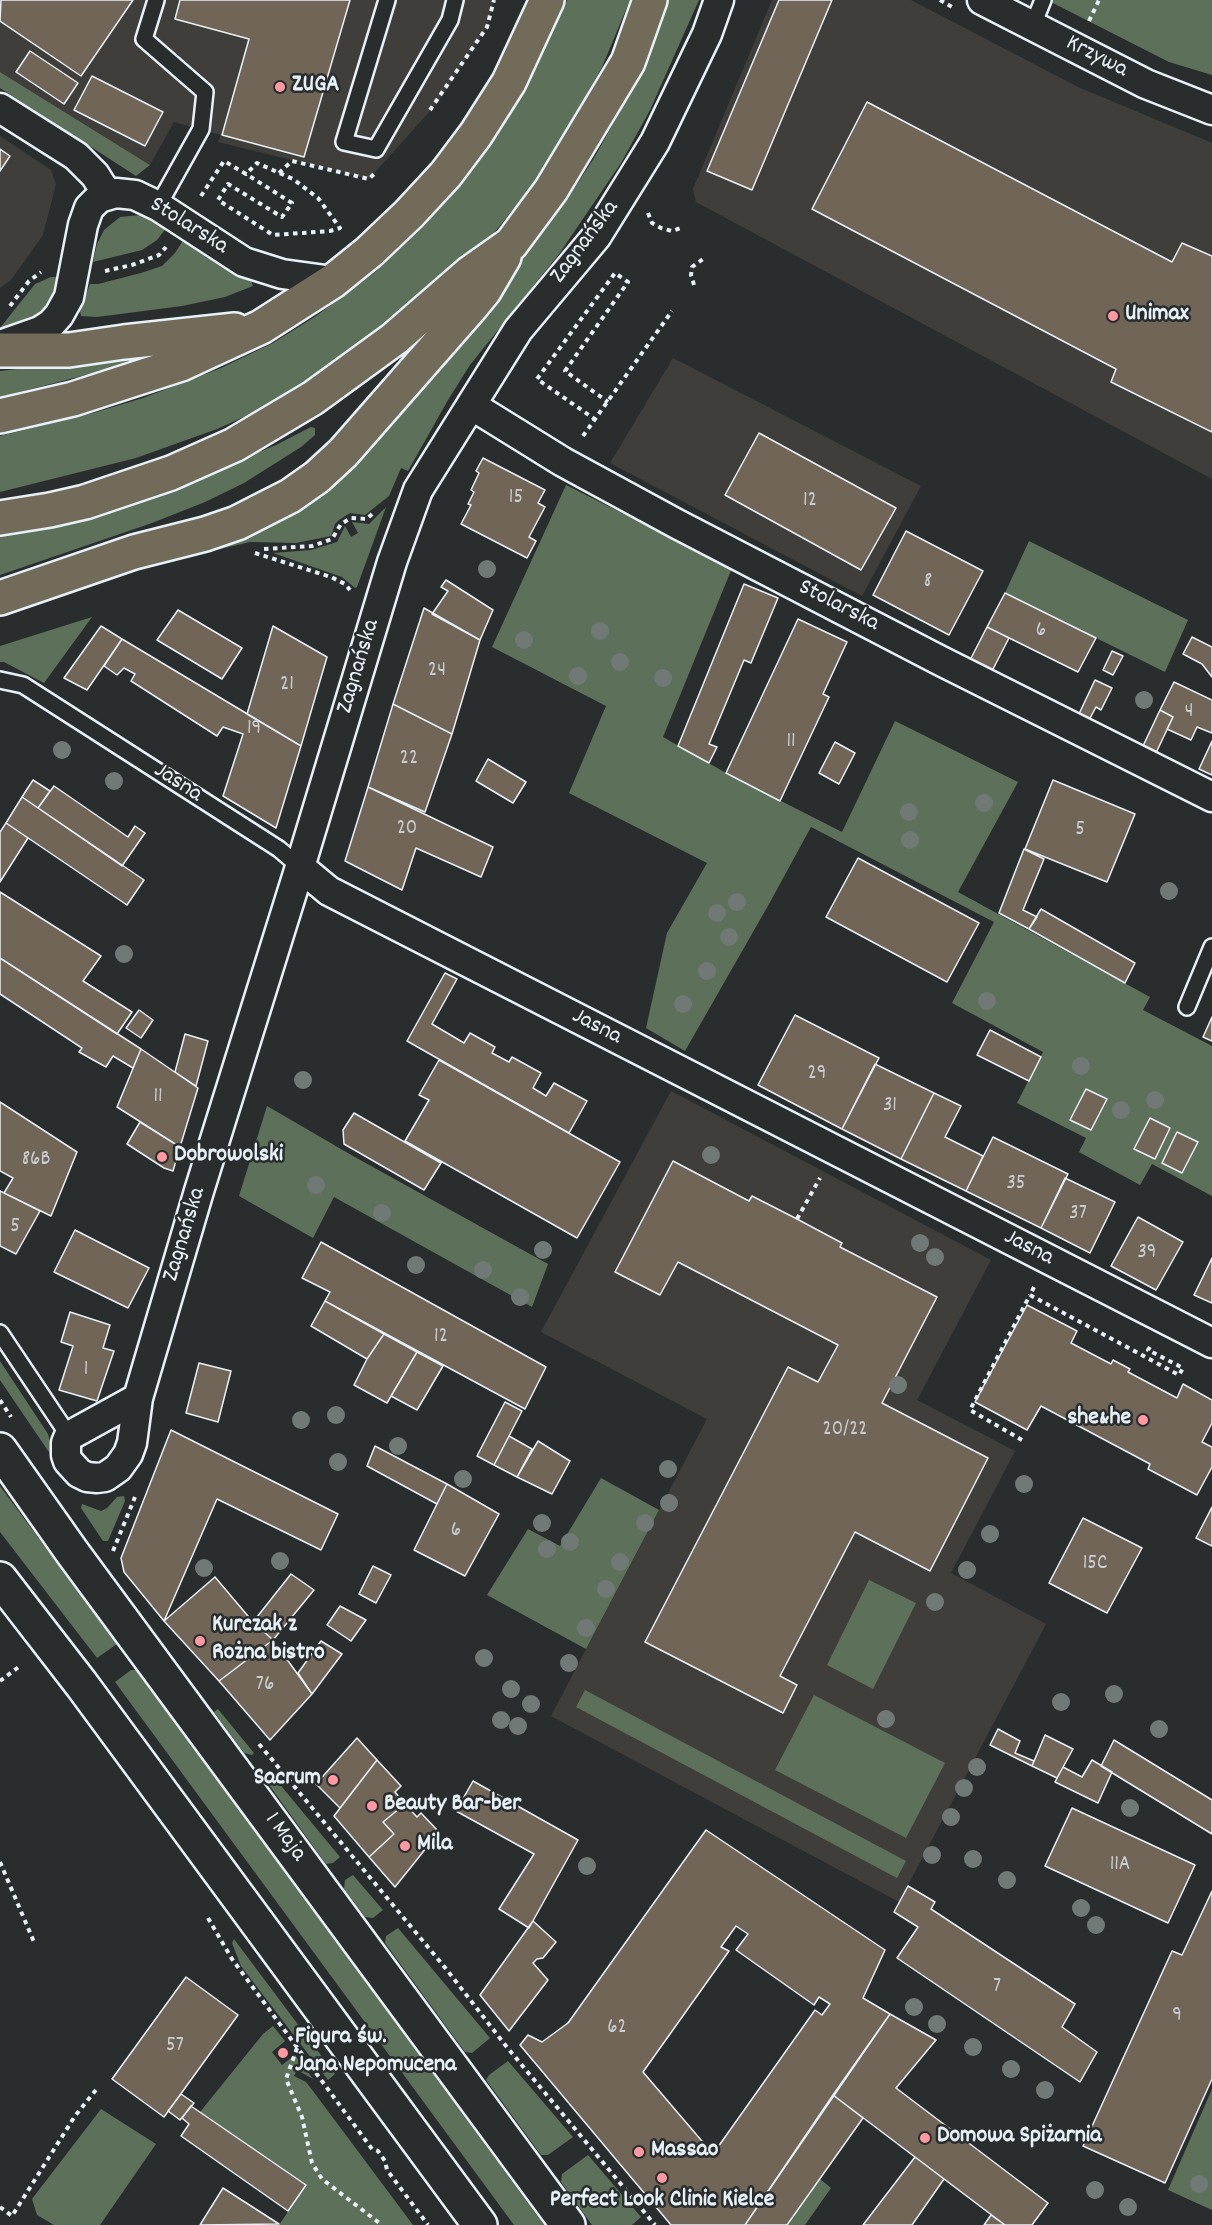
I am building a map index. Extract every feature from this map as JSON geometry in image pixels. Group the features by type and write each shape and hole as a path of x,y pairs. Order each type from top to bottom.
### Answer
{"main road":[{"path":"0,416 73,399 181,364 261,327 333,281 369,252 446,174 476,134 509,82 546,0"},
{"path":"0,598 134,552 226,527 262,512 318,477 343,453 484,291 511,244 551,190 628,62 650,0"},
{"path":"0,518 85,502 171,473 234,445 313,398 357,367 394,339 470,273 511,244"},
{"path":"0,348 69,350 261,327"},
{"name":"1 Maja","path":"0,1450 72,1552 568,2225"},
{"path":"0,1579 96,1704 480,2225"}],"street":[{"name":"Zagnańska","path":"69,1436 65,1448 68,1461 73,1468 87,1477 105,1477 118,1468 128,1454 134,1437 138,1398 199,1191 392,562 418,490 518,330 596,237 655,142 707,34 719,0"},
{"name":"Krzywa","path":"982,0 1038,13 1146,84 1212,110"},
{"path":"0,108 76,156 95,175 107,194 89,208 83,225 69,297 59,315 40,331 0,348"},
{"name":"Stolarska","path":"107,194 125,193 158,206 244,262 282,274 333,281"},
{"name":"Stolarska","path":"471,405 564,462 677,524 941,662 1212,796"},
{"name":"Jasna","path":"300,867 329,891 1212,1343"},
{"path":"69,1436 138,1398"}],"lane":[{"path":"156,0 144,39 205,92 201,129 158,206"},
{"path":"387,0 344,142 376,149 450,20 455,0"},
{"name":"Jasna","path":"0,680 23,685 279,849 300,867"},
{"path":"1187,1007 1212,947"},
{"path":"0,1333 69,1436"}],"path":[{"path":"1084,30 1099,0"},
{"path":"196,203 224,161 292,203 282,217 228,184 218,200 273,235 330,231 340,228 318,198 293,179 257,163 246,174"},
{"path":"99,273 132,265 159,255 171,241"},
{"path":"694,285 691,275 692,267 703,259"},
{"path":"8,309 29,281 48,266"},
{"path":"596,420 537,379 615,273 628,282 565,370 608,402"},
{"path":"577,443 596,420 672,311"},
{"path":"248,551 331,577 345,584 353,594"},
{"path":"797,1219 824,1171"},
{"path":"1022,1440 970,1410 1035,1285"},
{"path":"1030,1295 1179,1375"},
{"path":"109,1561 137,1491"},
{"path":"0,1681 20,1666"},
{"path":"257,1742 655,2225"},
{"path":"0,1862 34,1942"},
{"path":"207,1916 232,1959 372,2149 378,2151 387,2170 428,2225"},
{"path":"297,2047 286,2079 302,2117 312,2163 322,2179 382,2225"},
{"path":"0,2207 12,2216 75,2116 96,2090"}],"shaded area":[{"path":"0,0 494,0 487,27 438,102 369,179 218,142 221,135 174,122 150,165 0,72"},
{"path":"772,0 911,0 1078,87 1212,143 1212,479 696,202 693,189"},
{"path":"0,136 51,170 56,184 43,235 11,280 0,288"},
{"path":"673,358 921,486 862,596 610,463"},
{"path":"671,1091 991,1260 917,1400 1015,1451 951,1573 1046,1624 899,1902 551,1716 707,1419 541,1332"}],"green space":[{"path":"567,0 630,0 602,67 559,145 533,185 498,228 459,270 295,394 217,429 136,458 0,492 0,436 143,398 221,368 273,343 316,316 374,273 423,227 453,194 501,130 537,66"},
{"path":"669,0 699,0 650,110 621,163 559,254 470,365 408,471 401,468 389,496 365,515 350,513 339,520 331,536 296,543 250,542 220,549 218,543 246,530 517,262 566,201 594,158 627,99 655,38"},
{"path":"1047,0 1212,0 1212,75 1169,62"},
{"path":"0,72 150,165 136,176 0,88"},
{"path":"140,215 149,217 167,227 157,240 142,250 93,262 97,244 104,230 120,217"},
{"path":"184,239 251,281 253,286 225,297 182,306 97,317 81,316 80,311 90,284 98,284 162,266 175,253"},
{"path":"51,277 58,277 55,289 44,308 25,322 0,328 35,284"},
{"path":"124,357 127,362 121,366 0,397 0,371"},
{"path":"311,427 315,428 315,435 301,447 244,483 205,502 152,523 0,575 0,531 213,471 276,445"},
{"path":"566,485 732,568 663,737 726,773 842,832 895,721 1018,782 958,892 1150,997 1143,1010 1212,1046 1212,1196 1152,1164 1140,1185 1079,1152 1086,1138 1017,1103 1043,1052 952,1003 994,922 811,827 685,1051 646,1028 667,933 707,863 569,793 606,706 492,647"},
{"path":"386,507 355,588 342,577 273,553 311,550 337,542 345,526 351,537 358,533 352,522 369,524"},
{"path":"1029,541 1188,620 1165,672 1005,593"},
{"path":"92,617 44,683 0,662 0,646"},
{"path":"267,1106 548,1264 532,1307 334,1197 313,1238 239,1196"},
{"path":"0,1361 48,1434 55,1461 0,1380"},
{"path":"601,1478 659,1510 586,1649 487,1595 528,1529 560,1546"},
{"path":"0,1486 117,1644 97,1658 0,1532"},
{"path":"124,1496 125,1501 108,1541 103,1541 81,1508 82,1504 101,1511 117,1497"},
{"path":"869,1580 916,1603 873,1689 827,1665"},
{"path":"131,1670 137,1670 544,2225 514,2225 115,1682"},
{"path":"585,1690 906,1861 897,1878 576,1707"},
{"path":"814,1695 945,1763 906,1838 775,1770"},
{"path":"218,1709 254,1753 252,1755 244,1753 214,1712"},
{"path":"268,1770 340,1857 333,1863 326,1864 264,1778 264,1773"},
{"path":"353,1875 383,1910 373,1918 365,1917 344,1889 345,1880"},
{"path":"398,1928 490,2038 472,2053 465,2052 385,1943 386,1936"},
{"path":"234,1939 335,2074 328,2080 241,1966 232,1943"},
{"path":"273,2026 285,2041 272,2052 282,2065 295,2055 313,2079 297,2070 294,2076 306,2082 413,2225 279,2225 306,2185 200,2112 263,2034"},
{"path":"508,2061 573,2137 548,2155 541,2155 486,2080 489,2075"},
{"path":"1212,2089 1212,2210 1168,2190"},
{"path":"101,2109 156,2144 100,2225 54,2225 37,2215 32,2199"},
{"path":"588,2155 641,2217 632,2225 592,2225 561,2182 562,2174"},
{"path":"820,2179 831,2188 805,2225 787,2225"}],"building":[{"path":"1,0 133,0 81,76 0,21"},
{"name":"ZUGA","path":"180,0 350,0 304,157 222,135 249,39 175,19"},
{"path":"779,0 832,0 752,190 707,171"},
{"path":"30,51 78,83 64,104 16,72"},
{"path":"92,76 163,112 145,146 74,110"},
{"name":"Unimax","path":"867,102 1172,262 1182,243 1212,256 1212,432 1111,382 1116,369 812,209"},
{"path":"0,149 10,156 0,171"},
{"path":"759,433 896,508 861,570 725,495"},
{"path":"483,458 545,490 538,503 545,507 529,537 536,541 527,558 461,524 471,505 468,504 474,492 471,490 479,473 476,471"},
{"path":"906,531 983,571 949,635 873,595"},
{"path":"446,580 493,610 480,640 432,614 448,591 441,587"},
{"path":"744,584 778,598 751,663 744,660 709,744 717,747 709,763 678,746"},
{"path":"1005,593 1096,638 1078,672 987,627"},
{"path":"424,608 480,640 452,734 393,704"},
{"path":"178,610 242,648 222,679 157,640"},
{"path":"798,619 847,642 823,694 829,697 780,801 726,773"},
{"path":"101,626 122,639 87,690 64,678"},
{"path":"273,626 327,657 301,746 247,714"},
{"path":"987,627 1009,638 991,673 969,662"},
{"path":"1192,637 1212,647 1212,677 1202,664 1183,654"},
{"path":"122,639 301,746 276,828 223,796 243,734 223,727 217,736 131,681 135,674 124,668 117,675 104,666"},
{"path":"1112,651 1123,656 1113,675 1103,670"},
{"path":"1095,680 1112,688 1101,710 1096,707 1088,722 1078,716"},
{"path":"1174,682 1212,700 1212,733 1197,727 1191,740 1167,729 1173,717 1160,710"},
{"path":"393,704 452,734 425,812 368,787"},
{"path":"1160,710 1173,717 1155,755 1142,748"},
{"path":"1212,741 1212,775 1199,769"},
{"path":"835,742 855,753 839,784 819,773"},
{"path":"488,759 526,782 513,803 476,781"},
{"path":"33,780 50,791 38,808 22,797"},
{"path":"1053,780 1135,814 1107,882 1025,849"},
{"path":"54,786 128,837 135,826 145,833 122,866 38,808"},
{"path":"368,787 493,847 481,877 416,848 402,890 345,861"},
{"path":"22,797 144,880 127,905 6,823"},
{"path":"6,823 28,838 0,882 0,832"},
{"path":"1024,849 1044,859 1023,910 1037,917 1029,929 999,913"},
{"path":"858,858 979,923 947,982 826,917"},
{"path":"0,892 101,956 83,981 132,1012 117,1034 0,958"},
{"path":"1041,909 1135,963 1125,983 1029,929"},
{"path":"0,958 141,1049 133,1068 113,1056 106,1067 79,1052 82,1048 0,994"},
{"path":"445,973 457,979 432,1024 464,1043 470,1033 495,1047 492,1053 509,1062 512,1057 541,1073 533,1088 546,1096 554,1083 587,1101 569,1133 407,1041"},
{"path":"139,1010 153,1020 141,1038 126,1028"},
{"path":"795,1015 879,1058 842,1129 758,1085"},
{"path":"1212,1017 1212,1041 1203,1037"},
{"path":"990,1030 1041,1057 1029,1081 977,1055"},
{"path":"185,1034 208,1041 196,1086 175,1072"},
{"path":"141,1049 198,1088 180,1147 117,1107"},
{"path":"439,1060 620,1162 577,1238 405,1141 429,1100 419,1095"},
{"path":"875,1064 934,1093 901,1159 842,1129"},
{"path":"1086,1089 1107,1099 1091,1130 1070,1120"},
{"path":"934,1093 961,1106 945,1137 983,1156 966,1191 901,1159"},
{"path":"0,1102 77,1152 51,1216 4,1193 13,1178 0,1171"},
{"path":"354,1113 441,1163 424,1190 344,1144 343,1130"},
{"path":"1150,1118 1170,1128 1155,1159 1134,1149"},
{"name":"Dobrowolski","path":"140,1122 180,1147 173,1171 164,1168 127,1144"},
{"path":"1177,1132 1198,1142 1182,1173 1162,1163"},
{"path":"993,1137 1068,1174 1041,1228 966,1191"},
{"path":"673,1161 749,1201 752,1196 797,1219 842,1243 840,1247 937,1297 882,1403 988,1458 930,1571 855,1532 780,1676 797,1685 783,1713 645,1642 788,1367 818,1382 838,1345 678,1262 660,1295 615,1272"},
{"path":"1065,1178 1115,1202 1090,1253 1041,1228"},
{"path":"0,1191 40,1211 16,1254 0,1246"},
{"path":"1138,1217 1183,1242 1156,1290 1111,1266"},
{"path":"75,1230 149,1268 128,1308 54,1272"},
{"path":"321,1242 546,1367 525,1409 325,1301 330,1292 302,1278"},
{"path":"1212,1258 1212,1303 1194,1295"},
{"path":"325,1301 384,1334 367,1359 311,1326"},
{"path":"1027,1305 1077,1331 1071,1343 1111,1364 1113,1360 1130,1369 1128,1372 1177,1398 1183,1384 1212,1400 1212,1423 1202,1442 1212,1447 1212,1467 1197,1495 1148,1469 1150,1464 1041,1406 1027,1430 975,1402"},
{"path":"70,1312 110,1325 103,1348 114,1351 97,1401 59,1390 73,1346 61,1342"},
{"path":"384,1334 417,1352 387,1403 354,1385 367,1359"},
{"path":"417,1352 443,1366 417,1410 391,1396"},
{"path":"199,1363 231,1371 218,1422 186,1413"},
{"path":"505,1402 522,1411 494,1465 477,1456"},
{"path":"171,1430 338,1514 321,1550 217,1499 164,1621 124,1572 121,1558"},
{"path":"509,1436 532,1449 517,1477 494,1465"},
{"path":"538,1441 570,1461 552,1494 517,1477"},
{"path":"375,1446 447,1484 437,1504 367,1466"},
{"path":"447,1484 499,1514 465,1576 414,1550"},
{"path":"1212,1507 1212,1546 1196,1538"},
{"path":"1083,1518 1142,1548 1107,1613 1049,1583"},
{"path":"373,1566 391,1575 376,1603 359,1594"},
{"path":"291,1574 314,1590 273,1640 253,1622"},
{"path":"215,1577 253,1622 273,1640 219,1681 164,1621"},
{"path":"340,1606 366,1620 351,1641 327,1625"},
{"path":"273,1640 312,1694 270,1740 219,1681"},
{"path":"321,1641 342,1654 312,1694 298,1673"},
{"path":"998,1729 1020,1741 1015,1753 1034,1761 1032,1766 990,1745"},
{"path":"1045,1735 1073,1749 1057,1778 1032,1766"},
{"path":"357,1738 377,1760 340,1808 316,1784"},
{"path":"1114,1740 1212,1800 1212,1834 1101,1766"},
{"name":"Beauty Bar-ber","path":"377,1760 401,1786 395,1792 405,1804 383,1822 394,1834 369,1857 334,1816"},
{"path":"1092,1760 1112,1772 1098,1803 1055,1782 1063,1767 1082,1777"},
{"path":"473,1781 578,1840 529,1928 499,1909 534,1854 456,1811"},
{"name":"Mila","path":"405,1804 417,1817 421,1813 439,1832 395,1887 369,1857 394,1834 383,1822"},
{"path":"1072,1808 1195,1865 1168,1923 1045,1866"},
{"path":"706,1830 885,1950 863,1998 890,2014 745,2225 671,2225 520,2045 528,2035 542,2042 568,2023","holes":["736,1926 748,1934 736,1950 814,2005 819,1997 830,2004 822,2015 815,2010 713,2154 643,2072 729,1951 721,1947"]},
{"path":"908,1886 935,1902 931,1909 1075,2004 1062,2027 1097,2052 1080,2082 897,1958 918,1927 894,1912"},
{"path":"1212,1891 1212,2079 1165,2183 1083,2146 1172,1951 1182,1955"},
{"path":"533,1921 556,1942 543,1958 533,1963 548,1980 509,2031 480,1995"},
{"path":"186,1977 238,2015 164,2117 112,2079"},
{"name":"Domowa Spiżarnia","path":"890,2014 936,2040 896,2088 1048,2203 1032,2225 1005,2225 833,2095"},
{"path":"181,2094 194,2103 180,2120 168,2111"},
{"path":"833,2095 863,2118 787,2225 745,2225"},
{"path":"191,2106 306,2185 288,2211 181,2136 189,2124 182,2118"},
{"path":"915,2157 944,2179 912,2225 863,2225"},
{"path":"223,2188 279,2224 200,2225"},
{"path":"991,2215 1005,2225 984,2225"}],"place":[{"name":"ZUGA","path":"280,87"},
{"name":"Unimax","path":"1113,316"},
{"name":"Dobrowolski","path":"162,1157"},
{"name":"she&he","path":"1143,1420"},
{"name":"Kurczak z Rożna bistro","path":"200,1641"},
{"name":"Sacrum","path":"333,1780"},
{"name":"Beauty Bar-ber","path":"372,1806"},
{"name":"Mila","path":"405,1846"},
{"name":"Figura św. Jana Nepomucena","path":"283,2053"},
{"name":"Domowa Spiżarnia","path":"925,2138"},
{"name":"Massao","path":"639,2152"},
{"name":"Perfect Look Clinic Kielce","path":"662,2178"}]}
